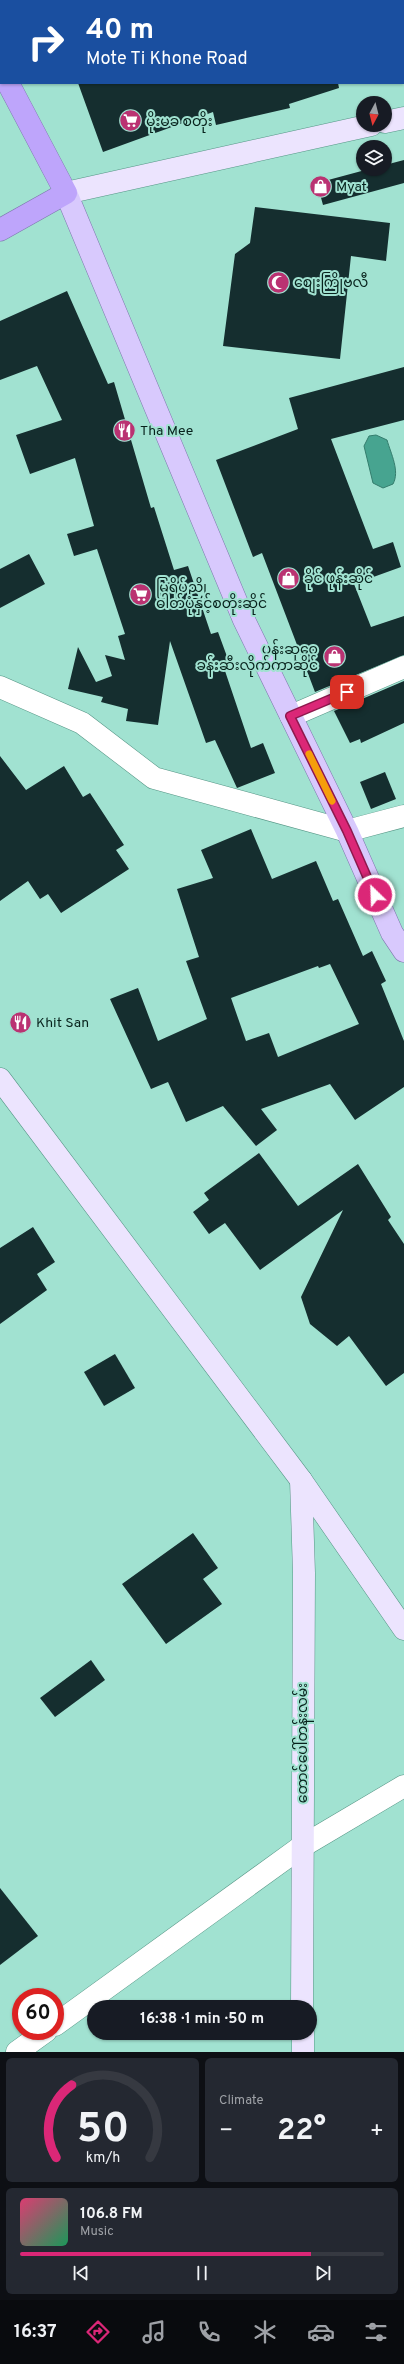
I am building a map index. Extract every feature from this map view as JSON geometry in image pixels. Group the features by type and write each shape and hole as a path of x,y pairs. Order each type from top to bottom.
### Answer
{"highway":[{"path":"0,230 66,193 9,84"}],"main road":[{"path":"392,121 404,118"},
{"path":"356,128 66,193 244,620 347,831 392,933 404,951"},
{"path":"0,1079 301,1480 404,1629"},
{"name":"တောင်ပေါ်တန်းလမ်း","path":"301,1480 304,1573 301,1847 302,2000"},
{"path":"303,2040 303,2052"}],"street":[{"path":"290,716 404,667"},
{"path":"0,687 82,723 154,778 347,831 404,816"},
{"path":"64,2018 301,1847 404,1786"},
{"path":"17,2052 34,2040"}],"shaded area":[{"path":"376,435 387,440 393,457 396,474 393,484 383,488 373,483 364,446 369,436"}],"building":[{"path":"78,84 338,84 339,88 289,104 290,108 216,125 213,112 103,152"},
{"path":"404,160 404,183 323,205 317,183 356,172 356,176 392,176 392,163"},
{"path":"255,207 390,223 386,261 351,256 340,359 223,346 235,254 250,243"},
{"path":"67,291 108,384 114,382 151,508 154,507 174,570 188,566 211,634 218,632 229,662 223,665 251,748 263,743 275,773 237,788 215,740 206,743 170,641 158,725 126,721 128,709 101,702 103,697 68,689 78,647 96,682 112,676 105,655 125,660 118,636 125,634 97,549 74,556 67,534 94,526 75,458 30,474 16,435 62,420 37,366 0,380 0,321"},
{"path":"404,367 404,420 331,439 373,549 393,542 401,567 354,584 371,627 404,616 404,655 315,692 262,553 253,557 216,460 298,429 289,398"},
{"path":"29,554 45,584 0,608 0,569"},
{"path":"404,681 404,723 361,743 360,739 350,743 334,711"},
{"path":"0,756 26,790 64,766 83,797 90,793 124,845 116,850 129,869 61,913 48,894 40,899 28,881 0,901"},
{"path":"385,772 396,799 371,809 360,782"},
{"path":"251,829 272,879 316,861 333,901 338,899 363,956 372,951 386,981 381,984 404,1041 404,1087 355,1120 330,1084 261,1109 277,1130 256,1146 223,1106 186,1122 168,1082 151,1089 110,999 138,988 158,1041 207,1019 186,961 199,957 177,889 213,878 201,850","holes":["330,964 359,1024 278,1057 269,1033 246,1041 231,998 318,966 319,968"]},
{"path":"259,1153 298,1206 358,1164 391,1217 388,1220 404,1244 404,1373 386,1386 349,1336 337,1346 310,1324 301,1297 343,1210 260,1270 225,1223 209,1234 193,1212 209,1200 204,1193"},
{"path":"33,1227 55,1262 37,1274 47,1290 0,1324 0,1248"},
{"path":"115,1354 135,1388 104,1406 84,1372"},
{"path":"193,1533 218,1568 203,1579 222,1604 166,1644 122,1584"},
{"path":"91,1660 105,1680 55,1717 40,1698"},
{"path":"0,1888 38,1936 0,1965"}],"slow traffic":[{"path":"309,754 332,801"}],"place":[{"name":"မိုးမခ စတိုး","path":"131,121"},
{"name":"Myat","path":"320,186"},
{"name":"စျေးကြိုဗလီ","path":"278,282"},
{"name":"Tha Mee","path":"124,430"},
{"name":"ခိုင် ဖုန်းဆိုင်","path":"289,578"},
{"name":"မြရိပ်ညို ဓါတ်ပုံနှင့်စတိုးဆိုင်","path":"141,595"},
{"name":"ပန်းဆုဝေ ခန်းဆီးလိုက်ကာဆိုင်","path":"334,657"},
{"name":"Khit San","path":"20,1022"}],"route":[{"path":"347,692 290,716 347,831 375,895"}]}
